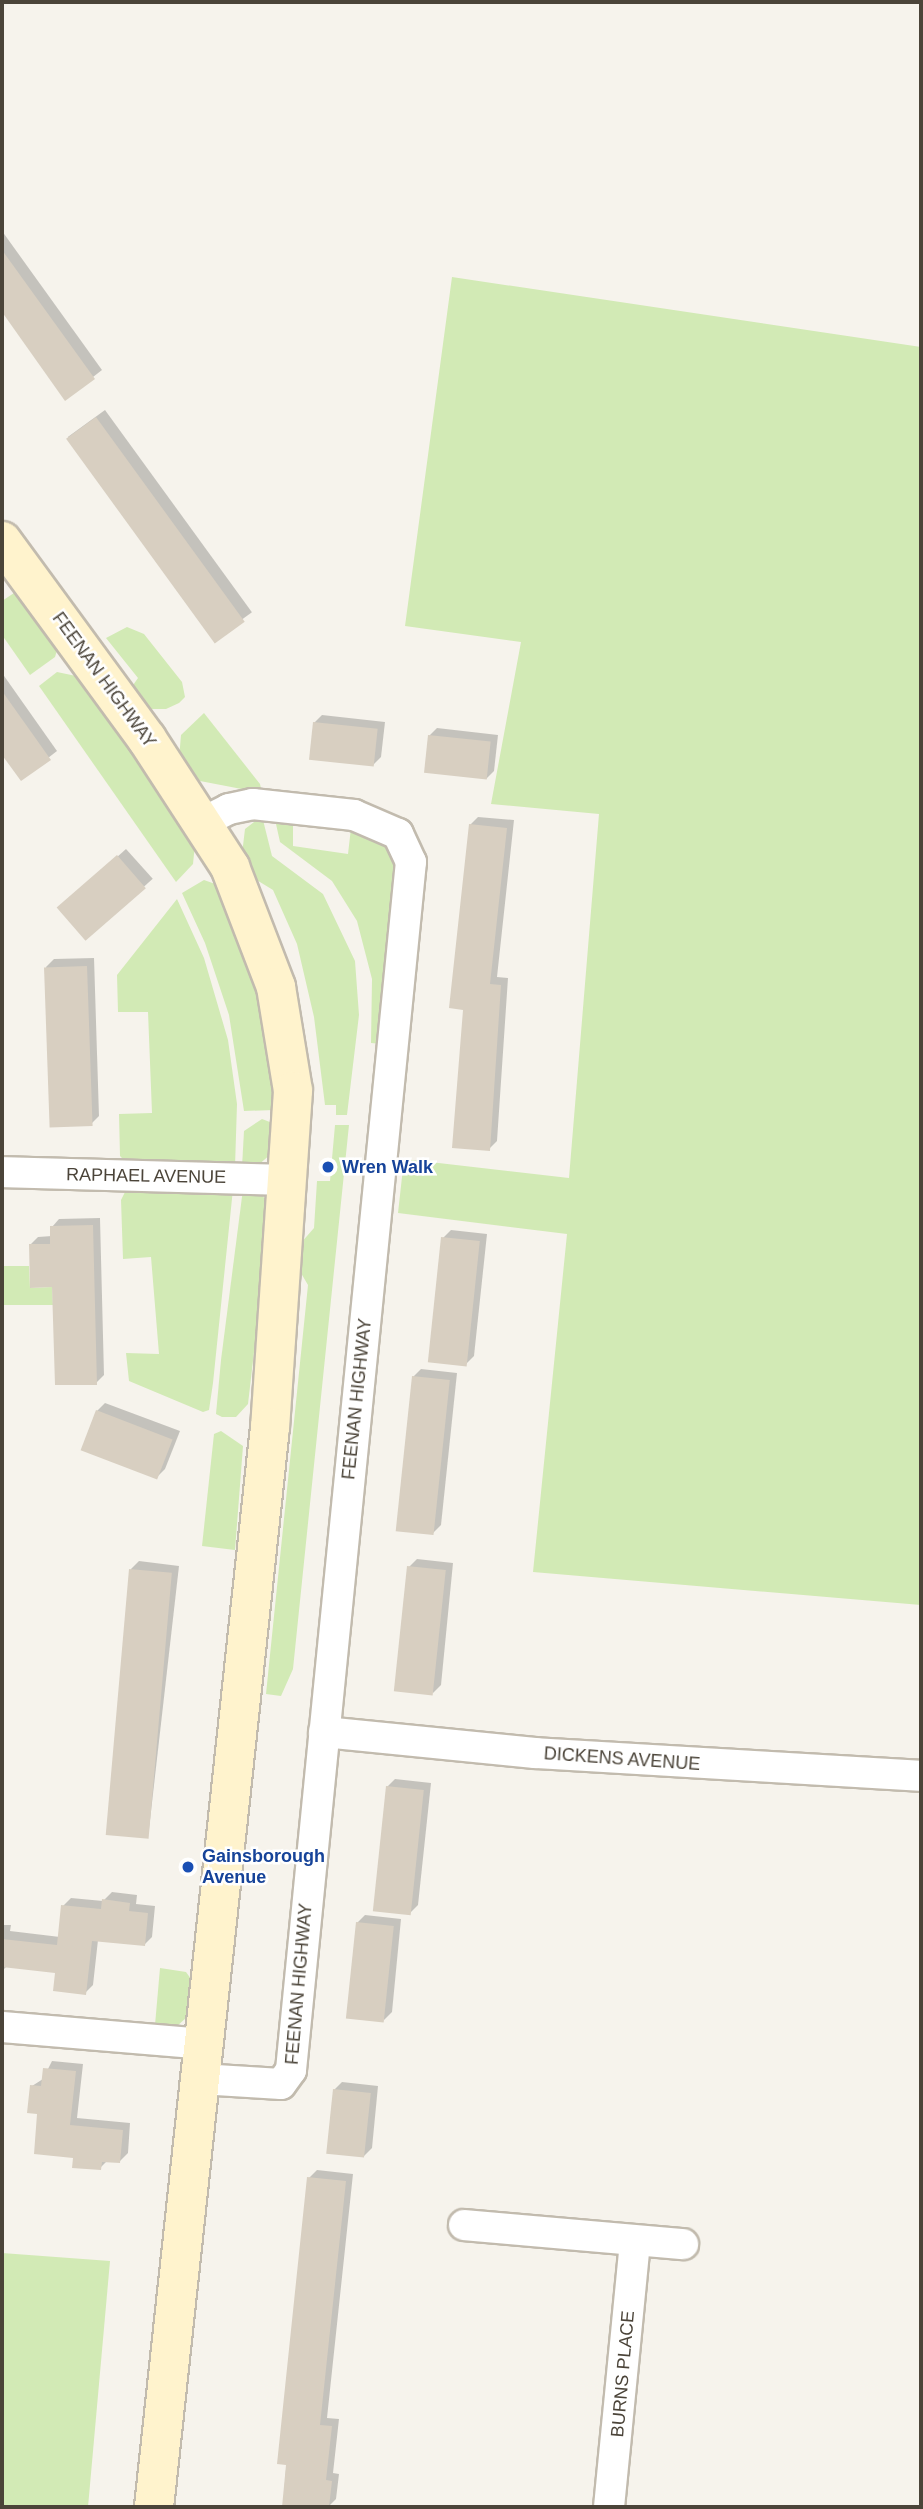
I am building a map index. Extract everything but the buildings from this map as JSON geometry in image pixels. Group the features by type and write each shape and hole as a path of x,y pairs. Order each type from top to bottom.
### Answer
{"street":[{"name":"FEENAN HIGHWAY","path":"2,541 203,821 239,887 276,987 293,1091 290,1180 252,1606 154,2507"},
{"name":"FEENAN HIGHWAY","path":"201,2062 275,2085 285,2082 290,2074 411,862 398,834 354,815 253,804 229,809 203,821"},
{"name":"RAPHAEL AVENUE","path":"2,1172 290,1180"},
{"name":"DICKENS AVENUE","path":"324,1732 535,1753 921,1776"},
{"path":"2,2027 201,2062"},
{"path":"464,2225 683,2244"},
{"name":"BURNS PLACE","path":"609,2507 635,2241"}],"green space":[{"path":"452,277 921,347 921,1605 533,1572 567,1234 398,1213 404,1159 569,1178 599,814 491,804 521,642 405,626"},
{"path":"17,591 58,647 55,657 30,675 2,635 2,601"},
{"path":"127,627 144,634 182,682 185,697 179,703 166,709 151,709 131,688 138,678 106,638"},
{"path":"57,672 76,676 106,714 195,844 193,864 176,882 39,686"},
{"path":"204,713 260,784 262,793 200,781 179,759 181,735"},
{"path":"274,815 293,816 293,846 348,854 351,828 383,843 396,862 382,1044 371,1043 372,979 357,921 332,881 280,842"},
{"path":"262,816 272,856 323,894 355,961 359,1015 347,1115 336,1115 336,1105 325,1105 314,1017 297,944 273,890 255,879 242,854 245,829"},
{"path":"204,880 218,885 257,980 276,1083 274,1110 244,1111 229,1015 205,943 182,893"},
{"path":"177,899 204,958 228,1040 237,1104 235,1167 126,1162 120,1156 119,1114 152,1113 148,1012 118,1012 117,975"},
{"path":"262,1119 275,1124 271,1154 257,1166 242,1167 244,1131"},
{"path":"335,1125 349,1125 293,1669 281,1696 266,1694 308,1285 298,1268 300,1244 314,1228 317,1181 330,1181"},
{"path":"233,1189 213,1383 209,1410 203,1412 129,1381 126,1353 159,1354 151,1257 123,1259 121,1200 126,1190"},
{"path":"243,1189 260,1193 267,1201 266,1248 248,1404 236,1417 222,1417 216,1414"},
{"path":"2,1266 29,1266 30,1288 52,1287 53,1305 2,1305"},
{"path":"221,1431 243,1446 235,1550 202,1546 214,1434"},
{"path":"160,1968 186,1972 191,1979 187,2017 176,2027 155,2025"},
{"path":"2,2253 110,2261 88,2507 2,2507"}],"place":[{"name":"Wren Walk","path":"328,1167"},
{"name":"Gainsborough Avenue","path":"188,1867"}]}
